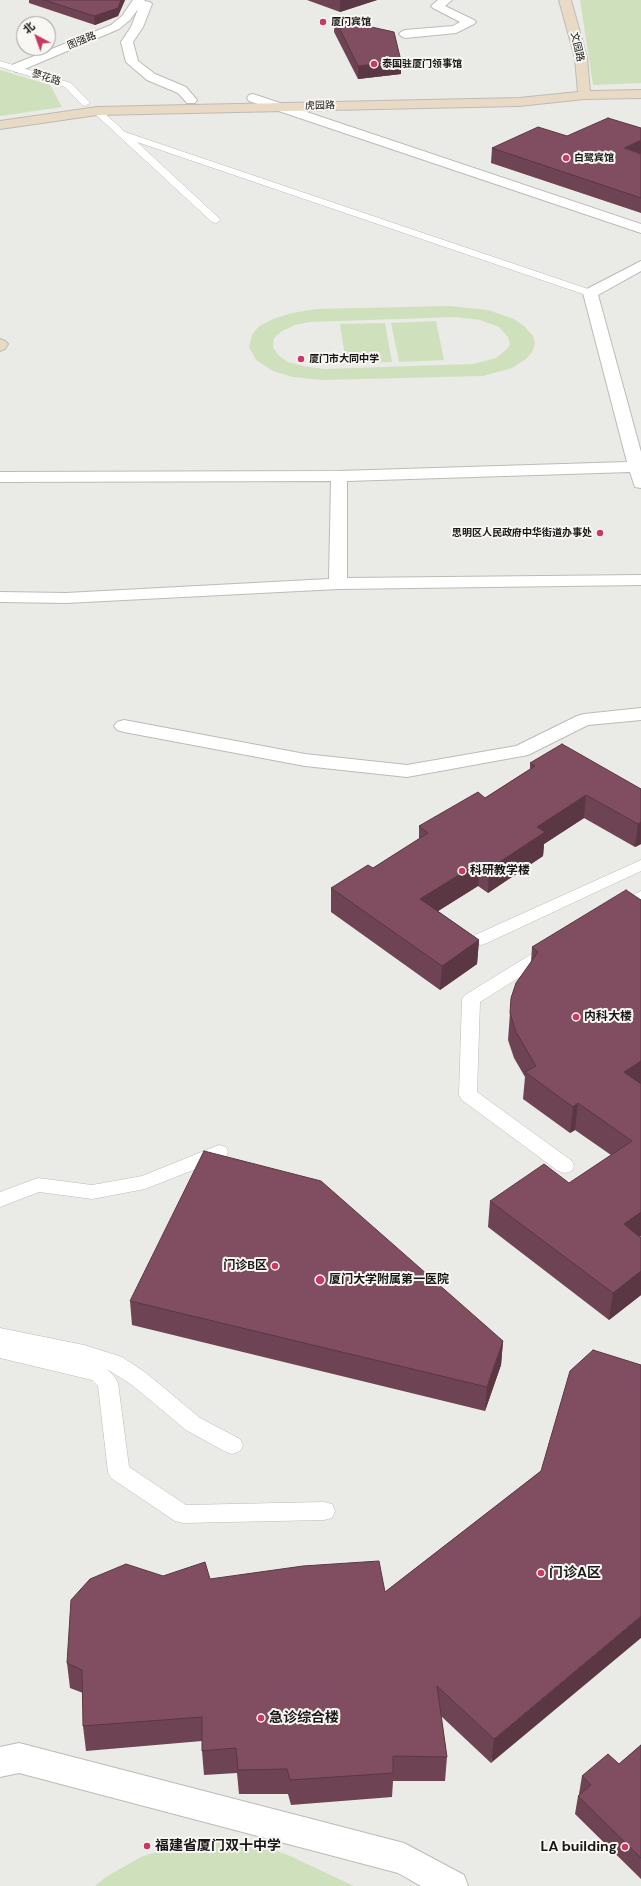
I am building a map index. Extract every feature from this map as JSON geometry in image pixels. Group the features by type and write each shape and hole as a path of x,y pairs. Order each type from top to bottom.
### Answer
{"main road":[{"name":"文园路","path":"564,0 581,58 583,90"},
{"name":"虎园路","path":"0,115 85,103 513,93 583,90 641,85"},
{"name":"虎园路","path":"0,125 97,111 519,102 583,90 641,94"}],"street":[{"name":"图强路","path":"16,68 115,27 126,18 140,0"},
{"path":"150,0 137,27 127,42 132,62 151,77 182,90 191,100"},
{"path":"405,34 456,29 470,22 452,15 437,6 446,0"},
{"path":"253,98 641,229"},
{"path":"641,266 590,293 641,483"},
{"path":"0,477 339,476 637,467"},
{"path":"338,584 339,476"},
{"path":"0,597 66,598 338,584 641,580"},
{"path":"124,726 305,760 407,771 521,751 584,720 641,714"},
{"path":"0,1762 19,1758 404,1859 452,1886"}],"lane":[{"name":"蓼花路","path":"0,64 68,84 85,103"},
{"path":"97,111 216,220"},
{"path":"123,134 590,293"},
{"path":"481,939 641,865"},
{"path":"607,916 641,896"},
{"path":"560,945 471,999 468,1094 565,1166"},
{"path":"0,1200 38,1185 92,1192 145,1182 219,1152"},
{"path":"0,1336 84,1353 115,1362 139,1379 193,1424 232,1445"},
{"path":"0,1350 98,1373 108,1383 119,1472 184,1514 324,1511"}],"green space":[{"path":"580,0 641,0 641,83 593,85"},
{"path":"0,70 50,85 62,107 0,116"},
{"path":"450,306 488,310 514,319 524,326 533,336 535,343 532,352 526,359 512,368 483,376 321,380 293,377 273,371 256,360 249,347 252,335 259,326 273,319 292,313 316,309","holes":["456,317 480,320 499,327 508,337 510,344 507,349 496,358 473,364 324,369 288,362 278,355 273,347 274,338 282,331 295,325 309,322"]},
{"path":"436,321 444,360 399,362 391,323"},
{"path":"385,323 392,362 346,363 340,324"},
{"path":"216,1840 254,1844 272,1849 354,1886 95,1886 106,1877 141,1857 177,1845"}],"building":[{"path":"44,0 121,0 118,8 94,16"},
{"path":"335,19 394,32 401,61 358,66"},
{"path":"608,118 641,128 641,140 624,148 641,154 641,198 492,148 538,127 567,136"},
{"name":"科研教学楼","path":"562,744 641,789 641,822 638,824 586,795 537,827 545,832 489,869 480,862 420,899 479,940 442,966 331,888 368,865 373,868 428,833 419,826 478,792 485,798 535,766 530,763"},
{"path":"626,890 641,900 641,1061 624,1072 641,1084 641,1212 624,1224 641,1238 641,1271 613,1293 490,1201 544,1164 569,1183 632,1141 578,1103 573,1107 525,1072 536,1066 516,1032 510,1013 511,998 516,983 538,952 532,947"},
{"name":"门诊B区","path":"204,1151 321,1181 503,1341 487,1387 130,1301"},
{"path":"593,1350 641,1365 641,1616 494,1739 437,1686 447,1757 393,1756 393,1773 290,1780 287,1769 238,1770 236,1748 202,1751 202,1717 83,1726 82,1670 67,1663 71,1600 90,1579 126,1564 163,1576 205,1562 210,1579 303,1566 379,1561 385,1592 541,1471 570,1371"},
{"name":"LA building","path":"641,1745 641,1858 578,1796 591,1785 582,1776 608,1754 619,1764"}],"place":[{"name":"厦门宾馆","path":"323,22"},
{"name":"泰国驻厦门领事馆","path":"374,64"},
{"name":"白鹭宾馆","path":"566,158"},
{"name":"厦门市大同中学","path":"301,359"},
{"name":"思明区人民政府中华街道办事处","path":"600,533"},
{"name":"科研教学楼","path":"462,871"},
{"name":"内科大楼","path":"576,1017"},
{"name":"门诊B区","path":"275,1266"},
{"name":"厦门大学附属第一医院","path":"320,1280"},
{"name":"门诊A区","path":"541,1573"},
{"name":"急诊综合楼","path":"261,1718"},
{"name":"福建省厦门双十中学","path":"147,1846"},
{"name":"LA building","path":"625,1847"}]}
